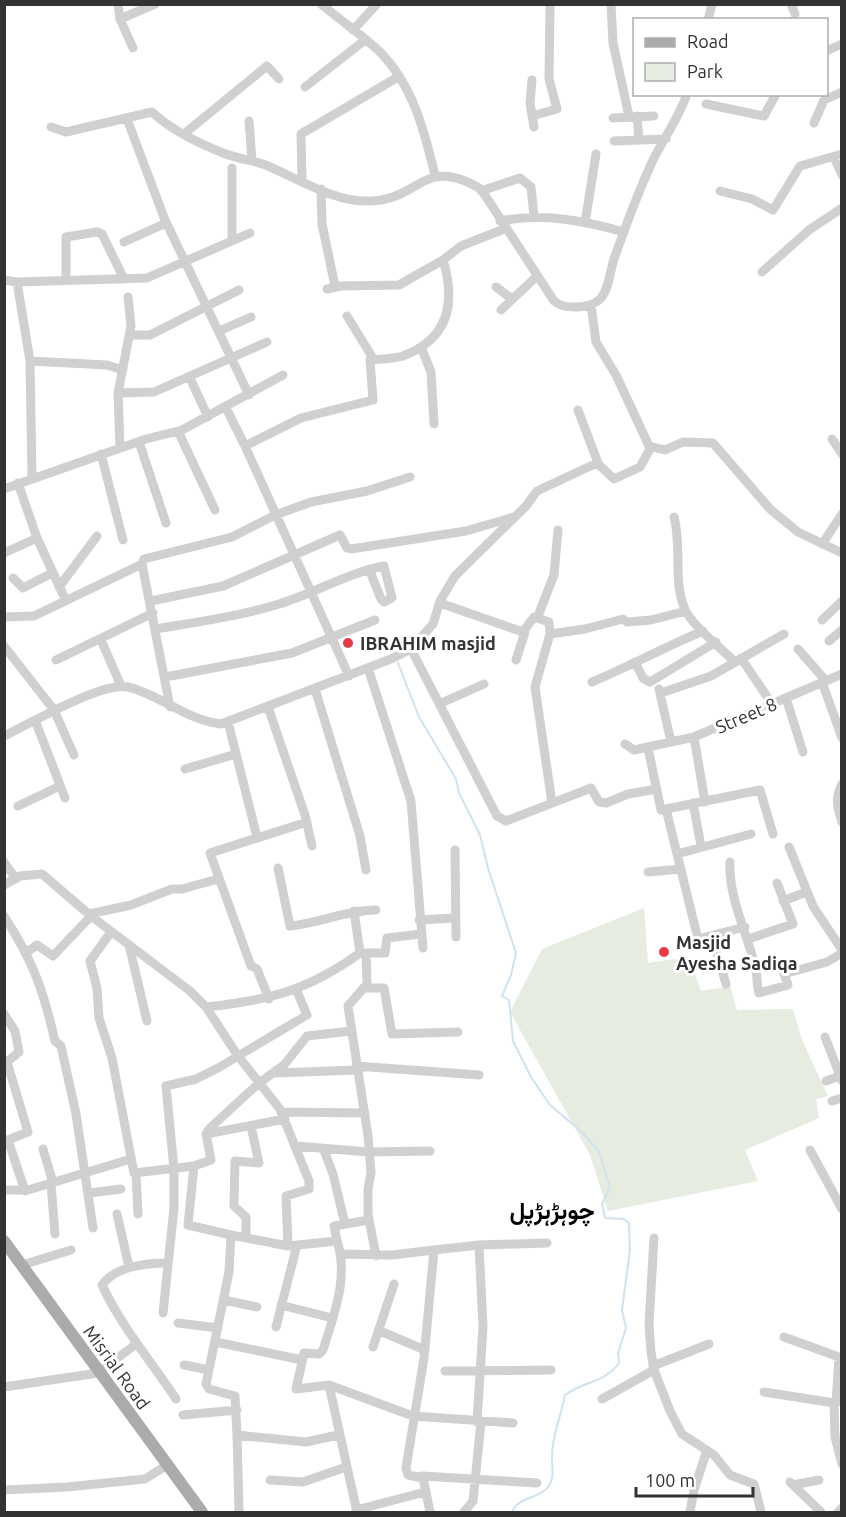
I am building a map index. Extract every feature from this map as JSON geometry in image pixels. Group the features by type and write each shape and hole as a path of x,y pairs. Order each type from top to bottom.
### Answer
{"main road":[{"name":"Misrial Road","path":"4,1241 14,1259 202,1512"}],"street":[{"path":"118,4 120,19 133,48"},
{"path":"120,19 155,4"},
{"path":"321,4 379,52 398,77 414,102 435,175"},
{"path":"353,30 377,4"},
{"path":"532,116 558,109 551,85 549,4"},
{"path":"611,4 613,44 639,140"},
{"path":"305,87 365,40"},
{"path":"828,50 842,44"},
{"path":"184,134 267,66 279,80"},
{"path":"302,181 301,134 398,77"},
{"path":"534,127 531,84 551,85"},
{"path":"814,123 824,100 842,92"},
{"path":"51,127 66,132 128,119 152,111 184,134 224,154 252,161 341,197 368,201 394,199 435,175 464,179 481,190 536,277 558,305 591,305 599,301 605,292 624,232 655,157 686,96"},
{"path":"706,104 764,116 768,114 775,96"},
{"path":"613,118 654,116"},
{"path":"128,119 166,223 249,395"},
{"path":"249,121 252,161"},
{"path":"614,141 666,139"},
{"path":"585,223 596,154"},
{"path":"720,191 752,199 773,210 796,170 838,155 842,175"},
{"path":"232,168 232,240"},
{"path":"481,190 520,178 531,187 534,216"},
{"path":"321,189 322,224 331,287 399,285 443,260 461,246 502,225 534,216 560,217 624,232"},
{"path":"762,272 809,230 842,208"},
{"path":"124,242 166,223"},
{"path":"66,280 66,237 98,232 102,234 124,279"},
{"path":"4,280 17,282 147,278 250,233"},
{"path":"245,446 301,418 373,400 370,360 401,357 421,347 437,335 450,300 449,281 443,260"},
{"path":"501,310 536,277"},
{"path":"17,282 30,361 32,478"},
{"path":"496,287 512,298"},
{"path":"129,335 150,335 239,290"},
{"path":"120,448 118,393 129,335 128,297"},
{"path":"591,305 596,342 616,375 651,447"},
{"path":"347,316 374,360"},
{"path":"219,331 251,317"},
{"path":"118,393 154,392 267,342"},
{"path":"421,347 431,372 434,424"},
{"path":"30,361 107,365 123,370"},
{"path":"4,489 101,454 178,431 226,408 283,375"},
{"path":"189,378 208,417"},
{"path":"226,408 349,676"},
{"path":"578,410 598,464 614,479 640,466 651,447"},
{"path":"178,431 215,510"},
{"path":"832,439 842,454"},
{"path":"651,447 665,450 683,442 703,441 716,445 770,509 798,532 842,553"},
{"path":"139,442 166,522"},
{"path":"101,454 123,540"},
{"path":"4,736 54,710 121,686 134,689 203,722 221,724 349,676 411,649 433,624 440,603 455,576 541,487 598,464"},
{"path":"4,617 34,616 142,564 150,556 232,537 275,515 311,502 367,491 410,477"},
{"path":"18,483 37,538 66,601"},
{"path":"822,544 842,514"},
{"path":"151,601 223,586 340,535 347,548 351,549 466,531 514,517"},
{"path":"674,517 679,544 681,595 686,611 704,631 738,660 772,704"},
{"path":"516,660 525,632 534,617 538,616 554,575 558,530"},
{"path":"59,587 97,537"},
{"path":"4,553 37,538"},
{"path":"142,564 170,706"},
{"path":"156,629 277,605 369,569"},
{"path":"13,578 20,588 52,573"},
{"path":"822,620 842,601"},
{"path":"440,603 525,632"},
{"path":"550,634 585,629 623,619 627,622 651,620 686,611"},
{"path":"56,660 101,640 153,612"},
{"path":"538,616 549,622 550,634 535,687 552,803"},
{"path":"165,677 282,656 375,620"},
{"path":"829,641 842,630"},
{"path":"592,682 646,655 704,631"},
{"path":"661,693 701,680 784,634"},
{"path":"101,640 121,686"},
{"path":"636,662 646,682 716,642"},
{"path":"4,646 54,710 74,755"},
{"path":"411,649 497,816 506,821 591,788 599,802 606,803 627,794 657,789"},
{"path":"798,649 824,681 842,738"},
{"path":"368,668 411,801 423,948"},
{"name":"Street 8","path":"648,748 694,737 842,674"},
{"path":"655,678 661,693 671,742"},
{"path":"439,704 484,684"},
{"path":"315,689 360,836 366,870"},
{"path":"786,699 804,752"},
{"path":"268,707 307,822 312,846"},
{"path":"35,720 65,798"},
{"path":"228,722 257,837"},
{"path":"694,737 705,802"},
{"path":"625,744 634,750 648,748 662,810 760,790 773,834"},
{"path":"185,769 236,754"},
{"path":"842,784 837,794 837,805 842,822"},
{"path":"18,806 60,786"},
{"path":"693,803 701,846"},
{"path":"666,809 698,939 745,927"},
{"path":"269,999 257,969 251,966 218,879 211,852 307,822"},
{"path":"677,854 751,834"},
{"path":"730,862 729,882 745,927 757,972 759,993 788,985 784,974 827,962 842,952 806,892 789,847"},
{"path":"455,850 456,937"},
{"path":"4,862 16,879"},
{"path":"278,868 290,926 354,911 376,910"},
{"path":"648,872 681,869"},
{"path":"4,885 30,874 42,874 111,932 190,991 206,1007 238,1056 283,1116 310,1186 286,1196 292,1245 276,1326"},
{"path":"27,952 37,945 53,956 90,915 131,905 172,889 182,889 218,879"},
{"path":"748,939 793,924 777,883"},
{"path":"783,901 806,892"},
{"path":"354,911 367,977 363,988 349,1003 351,1031 365,1113 369,1152 369,1220 376,1256"},
{"path":"4,916 27,952 44,991 56,1041 61,1046 86,1174 93,1228"},
{"path":"419,920 455,918"},
{"path":"111,932 90,961 97,988 99,1018 112,1058 131,1159 136,1173 138,1214"},
{"path":"206,1007 269,999 296,989 345,965 363,953 385,953 387,938 421,934"},
{"path":"712,936 726,984"},
{"path":"129,945 147,1021"},
{"path":"363,988 384,988 392,1034 458,1032"},
{"path":"163,1313 174,1208 174,1169 166,1086 196,1079 307,1015 296,989"},
{"path":"4,1014 19,1040 19,1052 7,1062 28,1132 8,1140 25,1191"},
{"path":"206,1134 259,1083 275,1073 307,1036 351,1031"},
{"path":"825,1037 841,1077 826,1081"},
{"path":"275,1073 357,1068 479,1075"},
{"path":"206,1134 251,1126 283,1116 365,1113"},
{"path":"246,1238 246,1217 234,1206 235,1161 259,1163 251,1126"},
{"path":"136,1173 194,1166 212,1160 206,1134"},
{"path":"296,1146 369,1152 430,1150"},
{"path":"323,1148 333,1174 345,1224"},
{"path":"43,1149 52,1183 55,1234"},
{"path":"810,1150 842,1209"},
{"path":"4,1190 25,1191 131,1159"},
{"path":"194,1166 188,1225 246,1238 292,1245 337,1241"},
{"path":"89,1193 121,1190"},
{"path":"117,1214 129,1267"},
{"path":"369,1220 334,1226 342,1272 340,1292 321,1353 305,1352 296,1389 328,1385 413,1416 513,1423"},
{"path":"231,1235 224,1300 207,1386 235,1396 239,1512"},
{"path":"654,1238 650,1324 654,1368 682,1434 714,1455 730,1475 754,1484 761,1512"},
{"path":"340,1254 376,1256 479,1245 547,1243"},
{"path":"464,1512 473,1501 476,1479 481,1371 479,1245"},
{"path":"14,1259 70,1250"},
{"path":"434,1250 425,1350 406,1472 411,1476 537,1483"},
{"path":"168,1263 150,1263 129,1267 102,1285 136,1344 150,1358 176,1399"},
{"path":"373,1347 394,1284"},
{"path":"224,1300 257,1307"},
{"path":"281,1305 332,1318"},
{"path":"178,1323 218,1329"},
{"path":"380,1331 425,1350"},
{"path":"784,1336 839,1357 835,1437 842,1464"},
{"path":"216,1342 302,1360"},
{"path":"4,1387 98,1373 136,1344"},
{"path":"602,1399 654,1368 709,1344"},
{"path":"184,1365 209,1370"},
{"path":"445,1371 551,1370"},
{"path":"328,1385 357,1511 425,1492"},
{"path":"764,1392 837,1403"},
{"path":"183,1415 237,1410"},
{"path":"237,1435 306,1442 338,1435"},
{"path":"690,1512 694,1490 707,1450"},
{"path":"4,1490 67,1487 145,1479 167,1465"},
{"path":"270,1480 303,1482 346,1467"},
{"path":"422,1476 430,1512"},
{"path":"819,1480 791,1483 821,1512"},
{"path":"838,1512 842,1508"}],"green space":[{"path":"644,908 648,963 689,957 701,991 730,986 737,1010 793,1009 802,1040 828,1096 816,1099 819,1118 745,1150 758,1181 608,1211 590,1155 510,1012 542,949"}],"waterway":[{"path":"398,663 419,717 456,779 459,793 480,835 488,868 516,953 511,975 502,996 509,1000 513,1041 531,1077 550,1105 583,1133 599,1152 610,1187 602,1204 605,1218 624,1219 629,1223 630,1250 622,1310 626,1328 618,1353 619,1363 601,1378 565,1395 553,1444 552,1480 544,1491 524,1500 512,1512"}],"place":[{"name":"IBRAHIM masjid","path":"348,643"},
{"name":"Masjid Ayesha Sadiqa","path":"664,952"}],"district":[{"name":"چوہڑہڑپل","path":"552,1210"}]}
